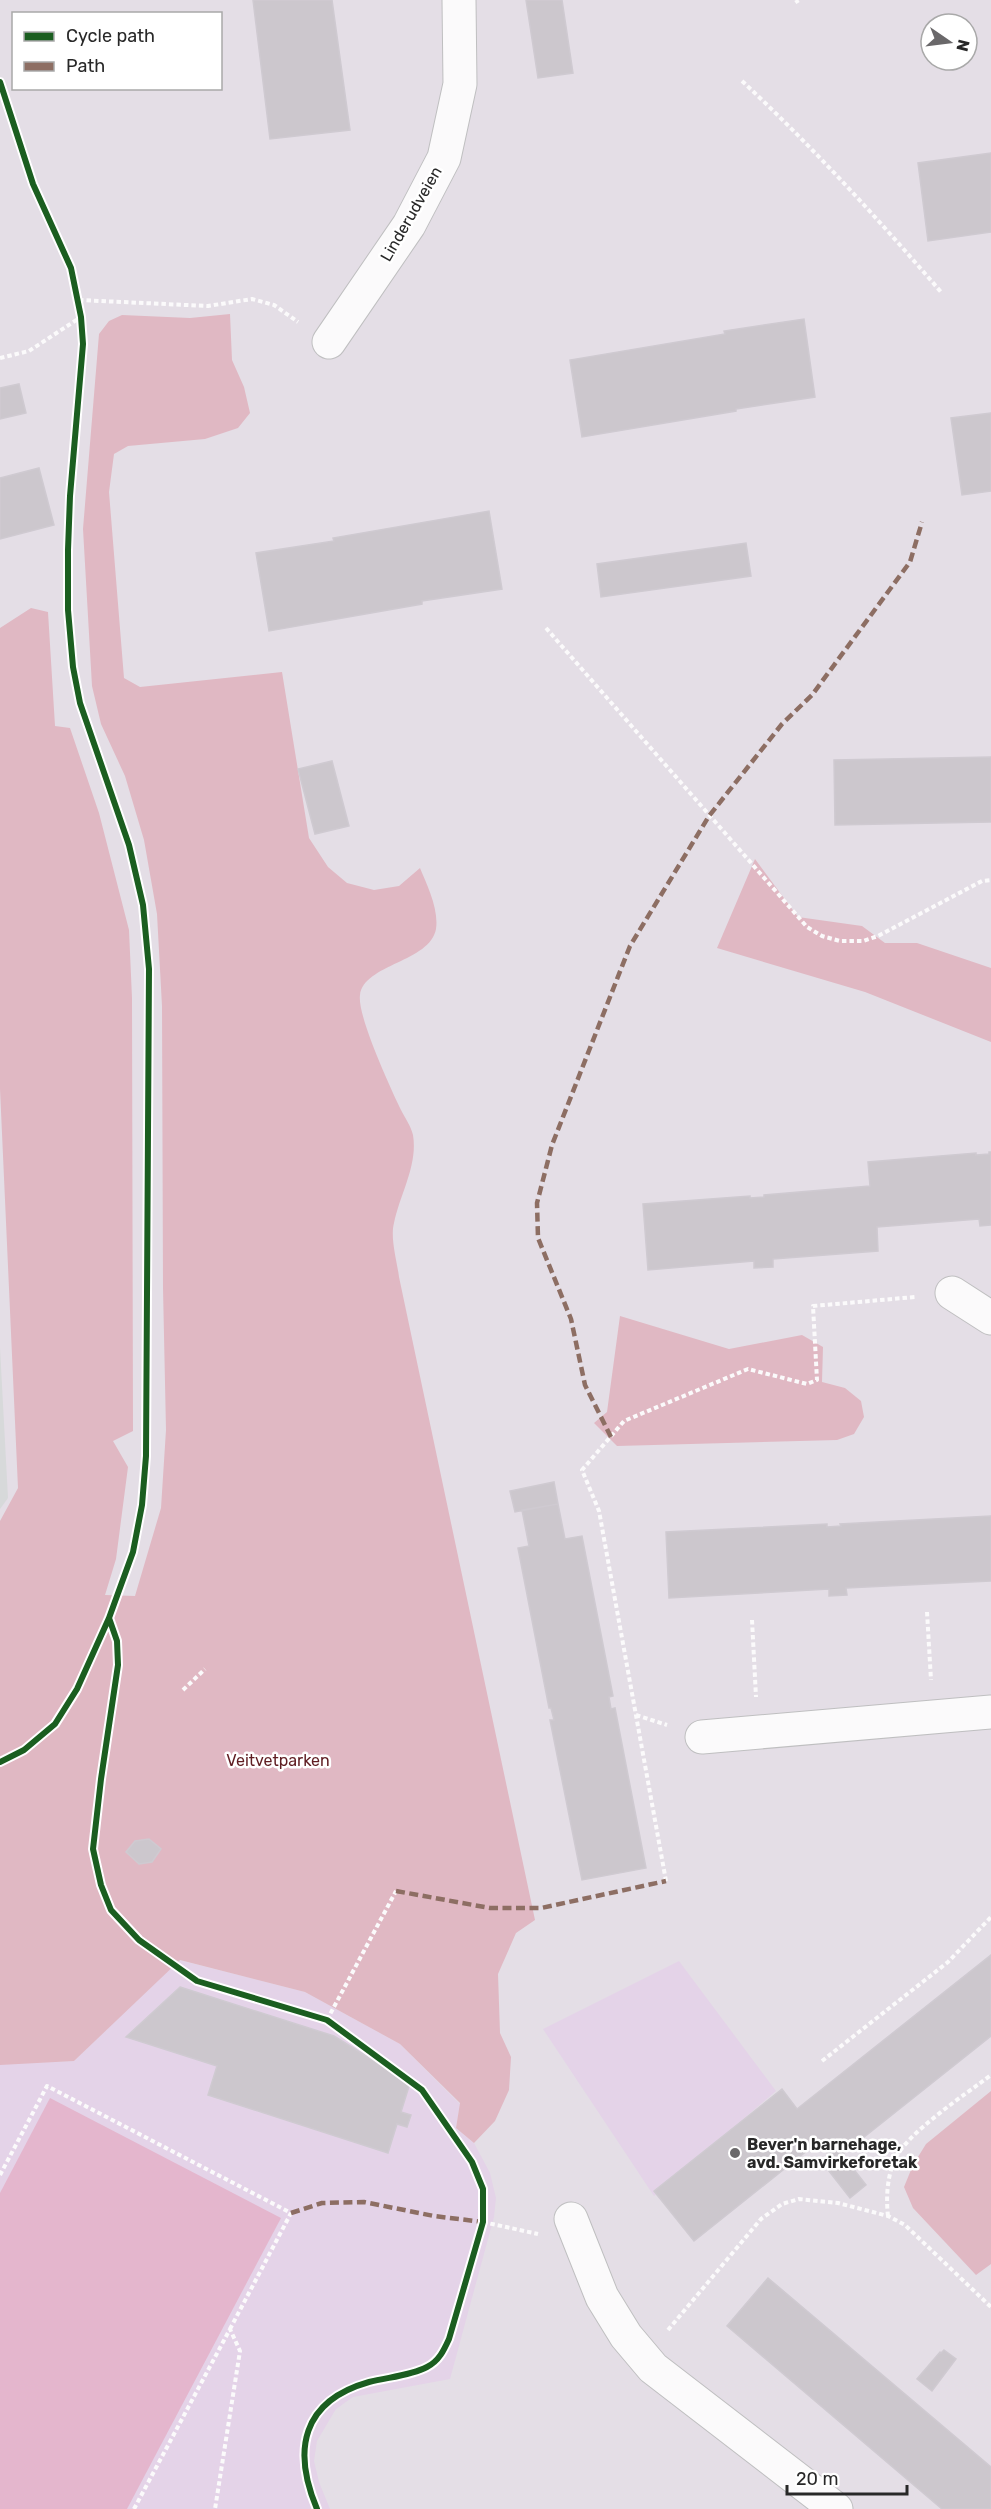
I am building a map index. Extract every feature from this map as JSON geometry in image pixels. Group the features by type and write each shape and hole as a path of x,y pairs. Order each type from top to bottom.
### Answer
{"street":[{"name":"Linderudveien","path":"329,342 409,225 444,158 460,84 459,0"},
{"path":"952,1293 991,1318"},
{"path":"702,1737 991,1712"},
{"path":"573,2224 602,2297 626,2336 652,2368 836,2509"}],"path":[{"path":"742,81 781,117 880,221 941,292"},
{"path":"76,289 82,326"},
{"path":"79,300 198,306 252,298 274,305 329,342"},
{"path":"0,358 29,351 81,317"},
{"path":"546,628 768,885 807,927 822,936 840,941 863,941 878,936 982,881 991,880"},
{"path":"666,1881 599,1511 582,1470 624,1421 748,1369 807,1384 817,1380 813,1306 952,1293"},
{"path":"927,1612 933,1717"},
{"path":"752,1620 758,1732"},
{"path":"183,1690 205,1669"},
{"path":"327,2020 396,1891"},
{"path":"822,2061 948,1962 991,1917"},
{"path":"316,2017 327,2020 336,2027"},
{"path":"888,2216 887,2185 894,2160 907,2141 991,2075"},
{"path":"0,2175 47,2086 291,2213 134,2509"},
{"path":"667,2331 761,2219 782,2204 800,2199 820,2199 888,2216 905,2225 991,2307"},
{"path":"480,2233 483,2211"},
{"path":"483,2222 544,2235 573,2224"},
{"path":"215,2509 240,2351 230,2329"}],"shaded area":[{"path":"0,1348 8,1498 0,1509"},
{"path":"179,1960 305,1992 400,2044 460,2104 456,2128 474,2143 490,2173 496,2198 494,2217 450,2379 353,2397 336,2409 317,2441 314,2461 319,2482 330,2509 0,2509 0,2064 74,2061"},
{"path":"679,1961 776,2091 654,2196 543,2029"},
{"path":"50,2098 281,2218 127,2509 0,2509 0,2193"}],"green space":[{"name":"Veitvetparken","path":"230,314 232,360 244,387 250,413 238,428 205,439 128,446 114,454 109,492 124,678 140,687 282,672 309,838 328,867 347,883 374,890 399,886 420,868 436,913 436,929 431,940 422,949 373,976 364,985 360,995 360,1005 369,1035 413,1135 411,1168 393,1229 394,1250 535,1920 516,1933 498,1974 500,2033 511,2057 509,2090 495,2121 474,2143 456,2128 460,2103 400,2044 305,1992 180,1960 74,2061 0,2065 0,1521 18,1488 0,1089 0,628 31,608 48,612 55,726 70,728 99,813 129,930 132,998 133,1431 113,1441 128,1467 116,1559 105,1595 135,1596 161,1508 166,1430 162,1006 157,914 144,840 125,776 101,724 92,686 83,529 99,334 109,321 122,315 190,318"},
{"path":"755,859 798,917 862,926 885,943 917,943 991,968 991,1042 865,992 717,948"},
{"path":"620,1316 729,1349 802,1335 823,1347 822,1382 845,1388 861,1401 864,1417 854,1434 837,1440 617,1446 594,1423 607,1412"},
{"path":"991,2091 991,2264 976,2275 913,2208 904,2187 913,2165 926,2144"}],"building":[{"path":"253,0 332,0 350,130 270,139"},
{"path":"526,0 562,0 573,73 538,78"},
{"path":"991,153 991,232 928,241 918,163"},
{"path":"804,319 815,397 582,437 570,360 725,334 724,331"},
{"path":"19,384 26,413 0,419 0,388"},
{"path":"991,413 991,491 962,495 951,418"},
{"path":"39,468 54,525 0,539 0,478"},
{"path":"489,511 502,589 422,601 422,604 269,631 256,553 334,541 333,538"},
{"path":"746,543 751,576 601,597 597,564"},
{"path":"991,757 991,822 835,825 834,760"},
{"path":"332,761 349,826 315,834 298,769"},
{"path":"991,1152 991,1225 980,1226 979,1219 877,1227 878,1251 773,1259 773,1267 754,1268 754,1261 648,1270 643,1204 750,1196 750,1198 764,1197 764,1195 870,1186 868,1162 976,1153 976,1155 989,1154"},
{"path":"554,1482 558,1504 515,1512 510,1491"},
{"path":"558,1504 565,1539 582,1536 613,1696 609,1697 611,1709 615,1708 646,1868 582,1880 550,1720 554,1720 551,1708 549,1708 518,1548 529,1546 522,1510"},
{"path":"991,1516 991,1581 846,1588 847,1595 829,1596 829,1589 669,1598 666,1532 827,1524 827,1527 841,1526 840,1524"},
{"path":"149,1839 161,1849 152,1862 139,1864 126,1852 135,1841"},
{"path":"991,1955 991,2036 834,2161 818,2142 694,2241 654,2191 782,2089 797,2109"},
{"path":"180,1987 334,2036 410,2083 401,2112 411,2115 407,2127 397,2124 388,2153 208,2095 217,2066 126,2037"},
{"path":"845,2158 866,2185 850,2198 829,2171"},
{"path":"768,2278 991,2467 991,2509 942,2509 727,2326"},
{"path":"944,2350 956,2359 932,2391 917,2379"}],"marked path":[{"path":"611,1437 585,1385 571,1319 538,1238 537,1203 552,1145 630,946 709,816 782,724 812,695 910,562 922,522"},
{"path":"396,1891 490,1908 541,1908 666,1881"},
{"path":"291,2213 322,2203 364,2202 434,2216 483,2222"}],"cycle path":[{"path":"0,82 33,184 71,268 81,317 83,344 70,496 68,550 68,610 73,667 80,703 129,845 143,905 149,969 146,1456 142,1505 133,1552 109,1618 77,1689 55,1724 24,1750 0,1762"},
{"path":"109,1618 117,1641 118,1665 93,1849 101,1885 111,1910 139,1940 197,1981 327,2020 422,2090 472,2162 483,2189 483,2222 449,2339 441,2355 431,2365 420,2370 369,2382 347,2390 329,2402 317,2415 308,2430 305,2467 317,2509"}],"place":[{"name":"Bever'n barnehage, avd. Samvirkeforetak","path":"735,2153"}]}
